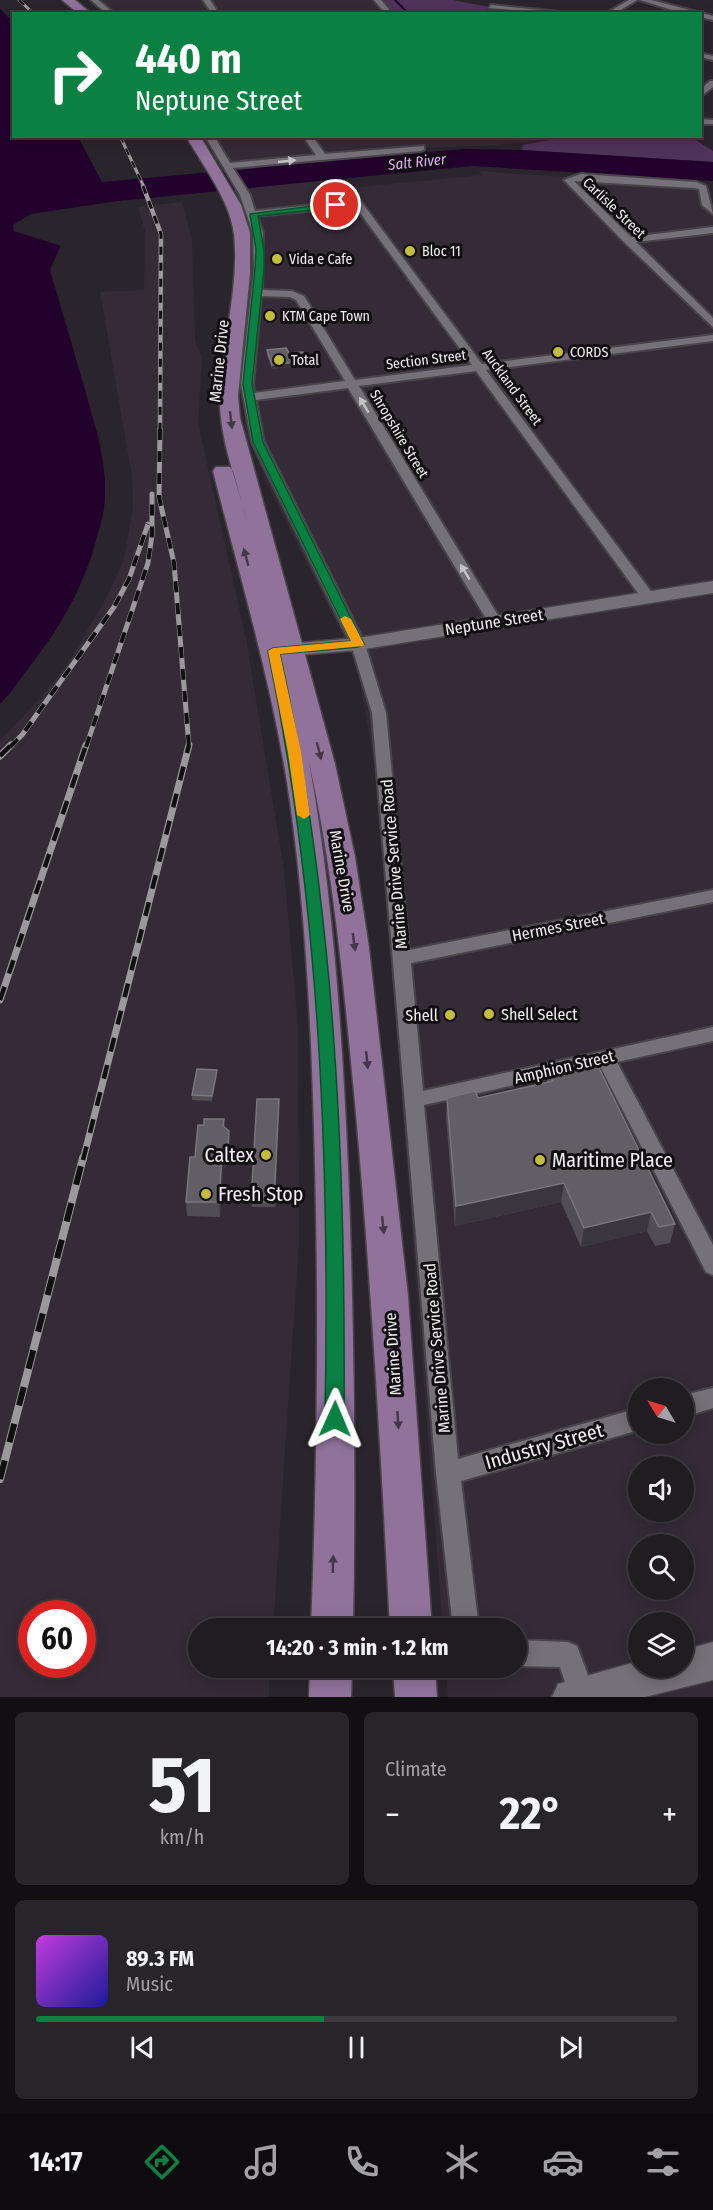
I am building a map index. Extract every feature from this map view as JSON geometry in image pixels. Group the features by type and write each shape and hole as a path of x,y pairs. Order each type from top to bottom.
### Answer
{"main road":[{"path":"68,0 84,12"},
{"path":"79,0 96,5"},
{"name":"Marine Drive","path":"182,138 207,171 230,196 242,233 244,252 229,396 230,418 283,652 320,945 328,1057 336,1305 332,1618"},
{"name":"Marine Drive","path":"194,138 207,171"},
{"name":"Marine Drive","path":"230,196 231,252 213,396 217,446 283,652 322,764 341,857 355,948 390,1296 410,1618"},
{"path":"330,1697 331,1678"},
{"path":"415,1678 416,1697"}],"street":[{"path":"376,0 388,12"},
{"path":"489,10 499,0"},
{"path":"612,12 634,0"},
{"path":"643,0 688,12"},
{"path":"96,5 107,1"},
{"path":"549,12 557,5"},
{"path":"489,10 528,12"},
{"path":"678,12 682,10"},
{"path":"702,93 713,81"},
{"name":"Marine Drive Service Road","path":"210,138 229,168 230,196 254,214 260,250 248,384 258,442 358,644 379,713 448,1473 465,1618"},
{"path":"308,138 322,157"},
{"path":"229,168 421,148"},
{"name":"Carlisle Street","path":"713,211 707,205 700,186 581,177 568,179 713,324"},
{"name":"Auckland Street","path":"254,214 354,198 648,597"},
{"path":"627,240 713,230"},
{"name":"Shropshire Street","path":"257,293 292,294 300,298 495,622"},
{"name":"Section Street","path":"249,397 713,338"},
{"name":"Neptune Street","path":"283,652 358,644 713,587"},
{"name":"Hermes Street","path":"402,958 713,896"},
{"name":"Amphion Street","path":"415,1100 713,1034"},
{"path":"605,1057 713,1266"},
{"path":"694,1403 713,1398"},
{"name":"Industry Street","path":"448,1473 628,1422"},
{"path":"527,1653 568,1655 577,1696 713,1661"}],"shaded area":[{"path":"94,0 377,0 389,12 109,12"},
{"path":"380,0 453,0 489,7 485,12 393,12"},
{"path":"210,138 556,139 496,145 421,148 228,166"},
{"path":"693,138 713,151 713,162 522,150 523,145 555,139"},
{"path":"479,171 699,186 708,207 713,212 713,1697 448,1697 447,1678 527,1678 527,1618 442,1618 377,780 357,664 268,485 246,434 241,382 252,294 254,234 235,190 331,179 340,189 482,175"},
{"path":"182,202 192,240 195,341 202,357 198,423 246,639 284,869 298,1027 299,1244 274,1618 188,1618 188,1678 270,1678 269,1697 0,1697 0,741 46,692 70,660 108,595 124,559 133,508 132,476 100,292 144,290 145,231 138,207"}],"water":[{"name":"Salt River","path":"0,9 12,21 12,138 79,138 102,182 463,149 522,150 713,162 713,181 472,166 119,201 31,214 13,225 14,231 61,245 50,270 100,445 105,477 104,506 98,536 88,568 74,599 38,658 0,704"}],"pier":[{"path":"127,200 99,209 32,217 16,226 27,232 62,242 64,247 14,231 13,225 31,214"},
{"path":"97,423 108,477 108,508 94,559 79,598 55,637 19,690 0,707 52,636 76,596 91,558 105,508 105,478"}],"building":[{"path":"286,348 289,353 303,352 304,361 272,365 267,350"},
{"name":"Maritime Place","path":"596,1062 675,1224 659,1227 651,1212 584,1228 564,1183 456,1206 447,1098 475,1091 478,1098 553,1081 548,1072"},
{"name":"Caltex","path":"197,1069 217,1070 212,1096 192,1095"},
{"name":"Caltex","path":"257,1099 279,1099 274,1202 251,1202"},
{"name":"Fresh Stop","path":"204,1119 224,1119 223,1126 229,1131 228,1148 222,1154 219,1202 186,1202 190,1157 195,1157 198,1125 204,1125"}],"waterway":[{"path":"395,0 407,12"}],"railway":[{"path":"19,0 32,12"},
{"path":"121,138 144,187"},
{"path":"143,186 161,234 160,430"},
{"path":"160,429 159,497 174,563 189,745"},
{"path":"86,747 148,563 152,535 152,494"},
{"path":"10,747 22,735 114,607 129,579 148,524"},
{"path":"0,756 11,745"},
{"path":"0,1000 86,745"},
{"path":"83,1160 189,745"},
{"path":"0,1479 83,1158"}],"slow traffic":[{"path":"304,815 295,752 273,651 293,652 358,644 345,619"}],"place":[{"name":"Bloc 11","path":"410,251"},
{"name":"Vida e Cafe","path":"277,259"},
{"name":"KTM Cape Town","path":"270,316"},
{"name":"CORDS","path":"558,352"},
{"name":"Total","path":"279,360"},
{"name":"Shell Select","path":"489,1014"},
{"name":"Shell","path":"450,1015"},
{"name":"Caltex","path":"266,1155"},
{"name":"Maritime Place","path":"540,1160"},
{"name":"Fresh Stop","path":"206,1194"}],"route":[{"path":"335,1419 336,1305 328,1057 320,945 295,752 273,651 293,652 358,644 258,442 248,384 260,269 260,250 254,214 336,205"}]}
